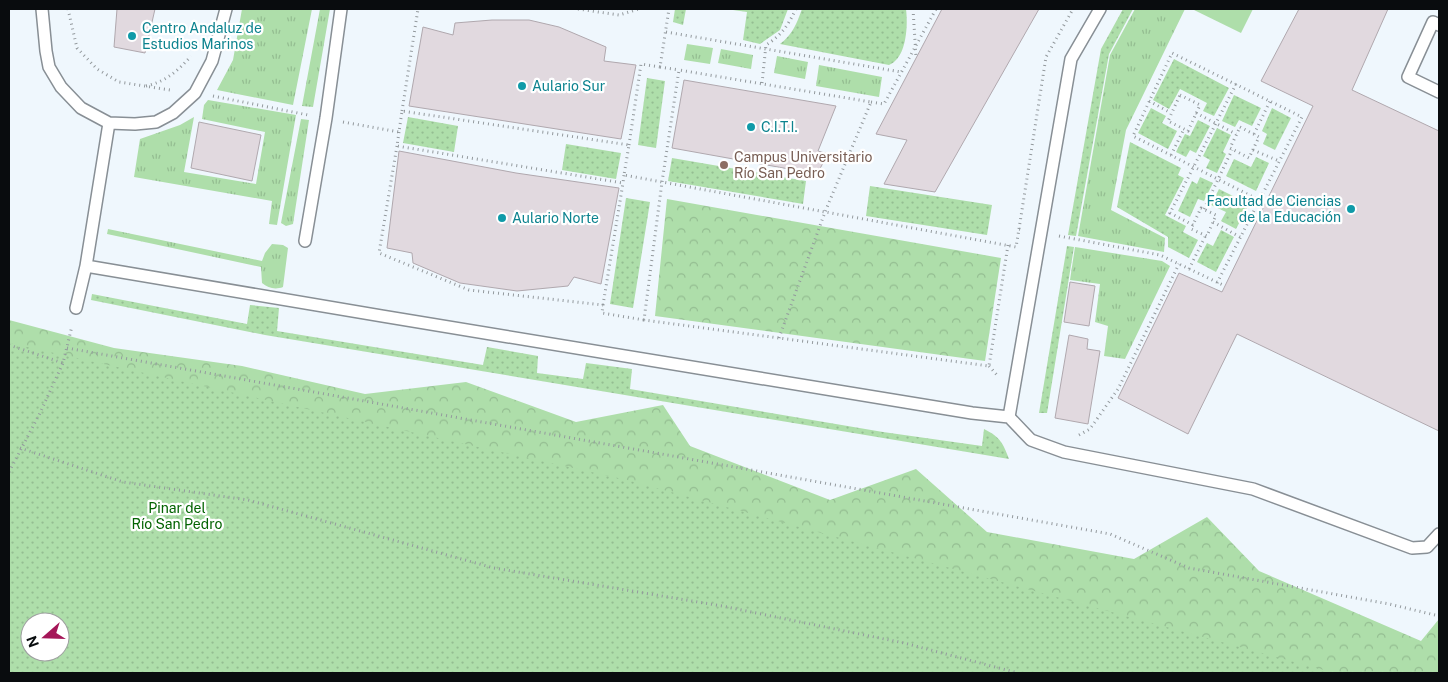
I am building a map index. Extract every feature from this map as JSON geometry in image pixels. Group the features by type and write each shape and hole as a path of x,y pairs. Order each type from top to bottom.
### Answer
{"lane":[{"path":"42,9 49,67 61,87 81,108 109,123 135,124 156,122 173,113 195,93 212,61 226,9"},
{"path":"305,241 326,118 341,9"},
{"path":"1008,417 1071,59 1100,9"},
{"path":"1439,25 1432,22 1408,77 1439,92"},
{"path":"76,308 86,266 109,123"},
{"path":"86,266 962,412 1008,417 1031,440 1064,452 1252,489 1412,548 1426,547 1439,534"}],"path":[{"path":"68,9 77,48 97,68 119,82 195,93 399,132"},
{"path":"418,9 379,253 470,290 603,305"},
{"path":"578,9 619,14 639,9"},
{"path":"660,67 669,9"},
{"path":"762,83 766,45 778,38 788,25 796,9"},
{"path":"913,9 916,57"},
{"path":"936,9 884,104 642,64 602,314 989,366 1012,393"},
{"path":"624,175 1016,247 1046,56 1073,9"},
{"path":"666,32 901,72"},
{"path":"144,86 165,79 181,68 196,50"},
{"path":"1217,283 1302,117 1172,53 1133,136 1259,200"},
{"path":"644,320 679,70"},
{"path":"1193,225 1170,213 1236,84"},
{"path":"1180,95 1200,105 1188,131 1168,121 1171,113 1180,95"},
{"path":"1149,101 1171,113"},
{"path":"1254,134 1270,101"},
{"path":"779,338 825,212 871,102"},
{"path":"402,111 629,145"},
{"path":"1196,113 1236,134"},
{"path":"1206,235 1191,229 1201,208 1204,209 1232,150 1230,148 1236,134 1240,128 1260,137 1249,158 1232,150"},
{"path":"1171,155 1184,129"},
{"path":"397,146 623,183"},
{"path":"1253,150 1279,161"},
{"path":"1189,269 1216,215 1204,209"},
{"path":"1213,222 1240,237"},
{"path":"1019,229 1160,255 1225,286"},
{"path":"989,366 1008,245"},
{"path":"1073,436 1090,429 1118,389 1179,264"},
{"path":"9,472 40,413 63,363 76,308"},
{"path":"9,344 63,363"},
{"path":"67,348 1110,534 1189,568 1389,604 1439,616"},
{"path":"20,448 123,482 248,500 494,568 770,616 904,643 1018,673"}],"green space":[{"path":"242,9 312,9 293,105 217,90 233,60"},
{"path":"320,9 330,9 313,107 302,106"},
{"path":"675,9 686,9 683,25 673,22"},
{"path":"726,9 788,9 780,30 760,44 743,40 747,12"},
{"path":"802,9 906,9 905,40 900,56 889,65 780,44 791,32"},
{"path":"1123,9 1133,9 1109,54 1076,236 1068,235 1101,49"},
{"path":"1135,9 1185,9 1126,130 1111,210 1165,238 1164,252 1078,236 1110,55"},
{"path":"1192,9 1253,9 1241,33"},
{"path":"687,44 713,48 710,64 684,60"},
{"path":"721,49 753,55 751,69 718,63"},
{"path":"777,56 808,62 805,79 774,73"},
{"path":"1174,59 1229,88 1214,116 1203,111 1207,103 1180,89 1169,109 1153,100"},
{"path":"819,65 882,77 879,97 816,86"},
{"path":"647,78 665,81 656,148 638,145"},
{"path":"1234,95 1261,108 1252,126 1239,120 1235,127 1222,121"},
{"path":"208,100 296,115 277,225 269,224 272,201 134,177 140,139 180,125 194,117 184,172 256,184 265,132 202,119 204,105"},
{"path":"1151,108 1166,116 1162,123 1177,131 1168,149 1138,133"},
{"path":"1272,108 1291,118 1275,150 1263,144 1267,134 1262,131"},
{"path":"408,117 458,126 454,152 403,143"},
{"path":"301,119 309,120 293,224 286,226 281,223"},
{"path":"1198,120 1210,126 1196,153 1190,150 1186,157 1176,152 1185,134 1190,136"},
{"path":"1217,128 1231,135 1223,152 1226,154 1217,173 1206,168 1210,160 1203,156"},
{"path":"1130,142 1181,168 1178,175 1184,178 1165,215 1186,226 1183,232 1198,240 1189,258 1168,247 1168,237 1117,207"},
{"path":"566,144 621,153 616,179 562,170"},
{"path":"1256,157 1269,163 1256,191 1226,176 1234,159 1251,167"},
{"path":"672,158 806,181 803,204 668,181"},
{"path":"1200,177 1213,183 1204,201 1198,199 1190,217 1178,211 1192,181 1197,184"},
{"path":"870,186 992,205 987,235 866,216"},
{"path":"1219,189 1249,204 1236,229 1221,221 1226,212 1211,205"},
{"path":"626,198 650,202 633,308 610,304"},
{"path":"667,199 1001,258 985,361 655,316"},
{"path":"108,229 262,261 272,244 283,245 288,248 283,287 272,288 262,283 261,267 107,234"},
{"path":"1221,230 1234,237 1216,272 1197,262 1207,243 1213,246"},
{"path":"1067,246 1074,247 1047,413 1039,413"},
{"path":"1075,247 1162,261 1170,266 1125,359 1104,356 1108,326 1095,322 1100,284 1070,280"},
{"path":"92,294 247,324 250,305 279,308 277,331 483,365 487,347 538,356 537,373 583,379 586,363 632,369 630,389 883,432 982,446 984,429 1000,441 1009,459 265,335 91,300"},
{"name":"Pinar del Río San Pedro","path":"9,320 114,348 242,366 365,394 466,382 576,422 663,405 690,446 830,500 916,469 987,532 1134,559 1207,517 1259,571 1421,641 1439,619 1439,673 9,673"},
{"name":"Pinar del Río San Pedro","path":"9,343 627,480 1335,673 9,673"}],"building":[{"name":"Centro Andaluz de Estudios Marinos","path":"117,9 155,9 145,53 114,47"},
{"path":"942,9 1039,9 935,192 884,184 907,140 876,134"},
{"name":"Facultad de Ciencias de la Educación","path":"1299,9 1388,9 1352,90 1439,131 1439,431 1237,334 1188,434 1118,398 1179,273 1222,292 1313,106 1261,81"},
{"name":"Aulario Sur","path":"529,20 559,27 606,47 604,61 636,65 621,139 409,106 423,27 453,35 455,23"},
{"name":"C.I.T.I.","path":"684,80 836,106 818,151 828,154 817,174 672,148"},
{"path":"199,122 261,135 252,181 191,168"},
{"name":"Aulario Norte","path":"399,151 516,173 619,188 601,284 574,277 568,286 517,291 460,283 413,263 412,253 387,248"},
{"path":"1070,282 1095,286 1089,326 1064,322"},
{"path":"1069,335 1088,339 1087,349 1100,351 1088,424 1055,418"}],"place":[{"name":"Centro Andaluz de Estudios Marinos","path":"132,36"},
{"name":"Aulario Sur","path":"522,86"},
{"name":"C.I.T.I.","path":"751,127"},
{"name":"Campus Universitario Río San Pedro","path":"724,165"},
{"name":"Facultad de Ciencias de la Educación","path":"1351,209"},
{"name":"Aulario Norte","path":"502,218"}]}
